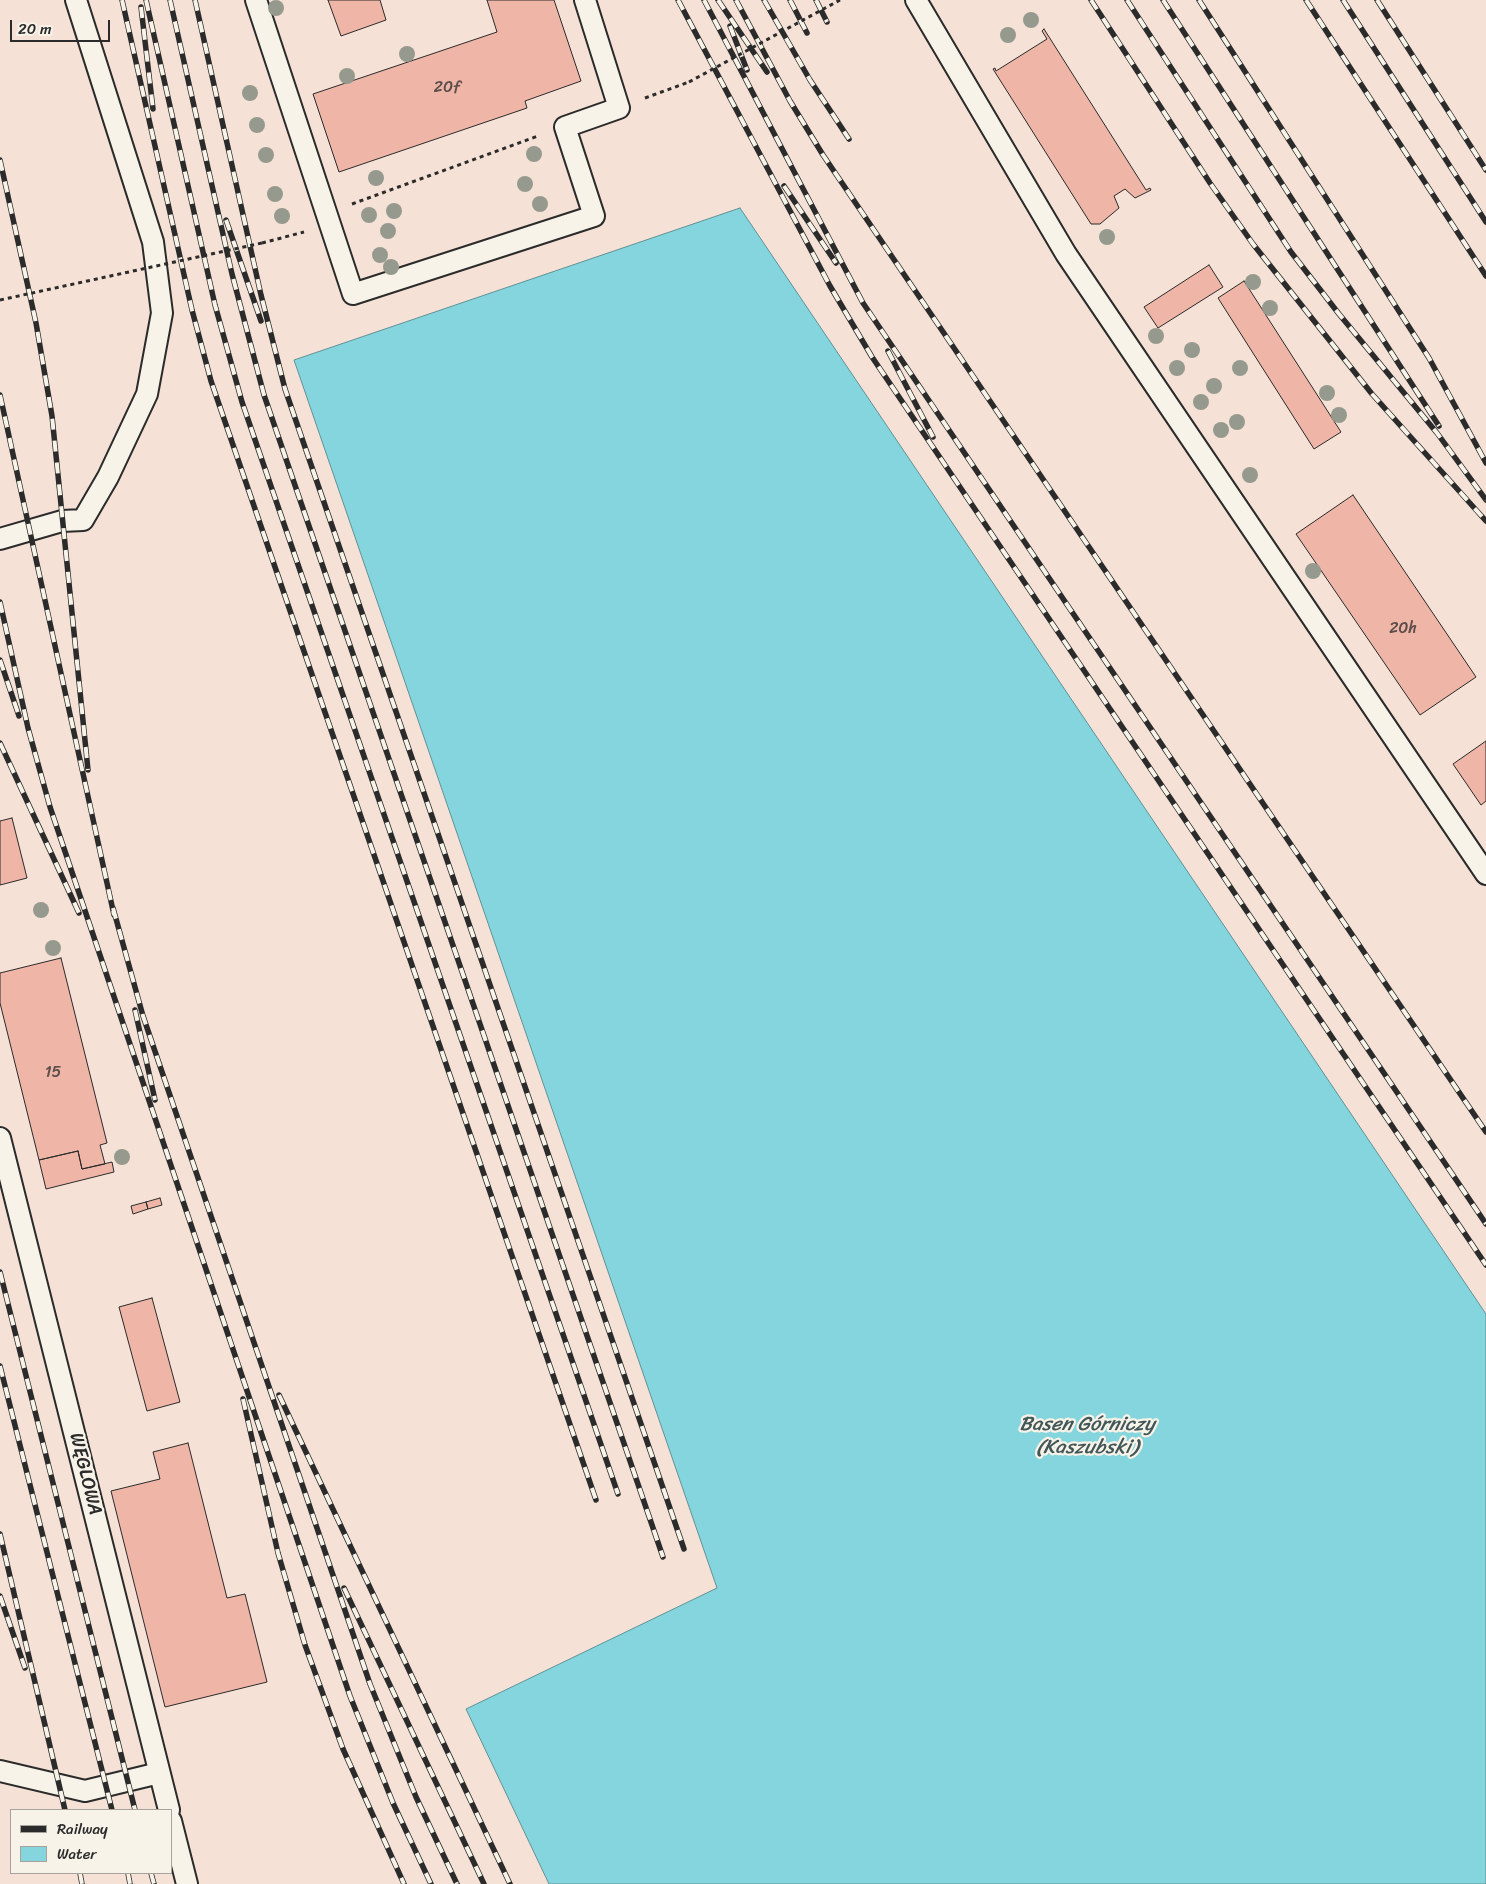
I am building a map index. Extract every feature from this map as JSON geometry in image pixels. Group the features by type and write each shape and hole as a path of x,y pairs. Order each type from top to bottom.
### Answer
{"lane":[{"path":"0,539 62,522 83,520 108,478 147,394 162,313 153,242 76,0"},
{"path":"256,0 326,219 353,294 594,216 565,126 619,108 585,0"},
{"path":"916,0 1066,254 1486,874"},
{"name":"WĘGLOWA","path":"0,1138 169,1809"},
{"path":"0,1771 86,1791 159,1773"},
{"path":"172,1825 187,1884"}],"path":[{"path":"642,99 689,82 840,0"},
{"path":"0,300 262,244 314,229 336,210 565,126"}],"shaded area":[{"path":"0,0 1486,0 1486,1314 740,209 294,360 717,1588 466,1709 549,1884 0,1884"}],"water":[{"name":"Basen Górniczy (Kaszubski)","path":"740,208 1486,1314 1486,1884 549,1884 466,1709 717,1588 294,360"}],"building":[{"path":"328,0 380,0 386,20 341,36"},
{"path":"487,0 554,0 581,81 525,101 527,108 339,172 313,94 497,32"},
{"path":"1044,29 1146,190 1150,188 1151,190 1135,198 1125,189 1114,196 1119,208 1100,224 1091,224 993,69 995,68 996,71 1047,39 1042,31"},
{"path":"1209,265 1223,287 1158,328 1144,307"},
{"path":"1244,281 1341,432 1314,449 1218,298"},
{"path":"1353,495 1476,677 1420,715 1296,534"},
{"path":"1486,741 1486,801 1481,805 1453,764"},
{"path":"12,818 27,878 0,885 0,821"},
{"path":"61,958 107,1143 100,1145 105,1164 82,1169 78,1151 39,1160 0,1003 0,973"},
{"path":"78,1151 82,1169 112,1162 114,1172 46,1189 39,1160"},
{"path":"160,1198 162,1205 148,1209 146,1202"},
{"path":"146,1202 148,1209 133,1214 131,1206"},
{"path":"152,1298 180,1402 147,1411 119,1307"},
{"path":"188,1443 227,1598 245,1594 267,1682 165,1707 111,1491 160,1479 153,1452"}],"railway":[{"path":"122,0 192,310 211,381 596,1500"},
{"path":"146,0 215,305 242,402 618,1494"},
{"path":"170,0 232,274 264,395 663,1557"},
{"path":"195,0 261,295 285,389 684,1549"},
{"path":"678,0 830,286 872,357 1486,1265"},
{"path":"704,0 863,303 1486,1224"},
{"path":"718,0 767,72"},
{"path":"736,0 790,101 823,155 1486,1132"},
{"path":"764,0 810,80 849,139"},
{"path":"790,0 807,33"},
{"path":"816,0 827,22"},
{"path":"1091,0 1210,183 1253,244 1372,394 1486,521"},
{"path":"1127,0 1291,252 1339,314 1437,433 1486,500"},
{"path":"1163,0 1439,426"},
{"path":"1199,0 1429,358 1486,463"},
{"path":"1306,0 1486,276"},
{"path":"1343,0 1486,222"},
{"path":"1377,0 1486,170"},
{"path":"141,7 153,109"},
{"path":"730,26 747,70"},
{"path":"0,160 36,323 52,416 88,770"},
{"path":"784,186 836,263"},
{"path":"226,220 261,321"},
{"path":"888,351 933,437"},
{"path":"0,395 114,915"},
{"path":"0,602 28,728 50,807 350,1696 393,1803 431,1884"},
{"path":"0,660 19,716"},
{"path":"0,743 79,913"},
{"path":"113,908 143,1016 370,1684 416,1797 457,1884"},
{"path":"135,1010 155,1100"},
{"path":"0,1272 135,1809"},
{"path":"0,1366 112,1809"},
{"path":"279,1395 510,1884"},
{"path":"243,1399 278,1553 305,1645 343,1749 404,1884"},
{"path":"0,1534 65,1809"},
{"path":"344,1588 484,1884"},
{"path":"0,1596 25,1668"},
{"path":"80,1874 82,1884"},
{"path":"128,1874 130,1884"},
{"path":"151,1874 154,1884"}]}
